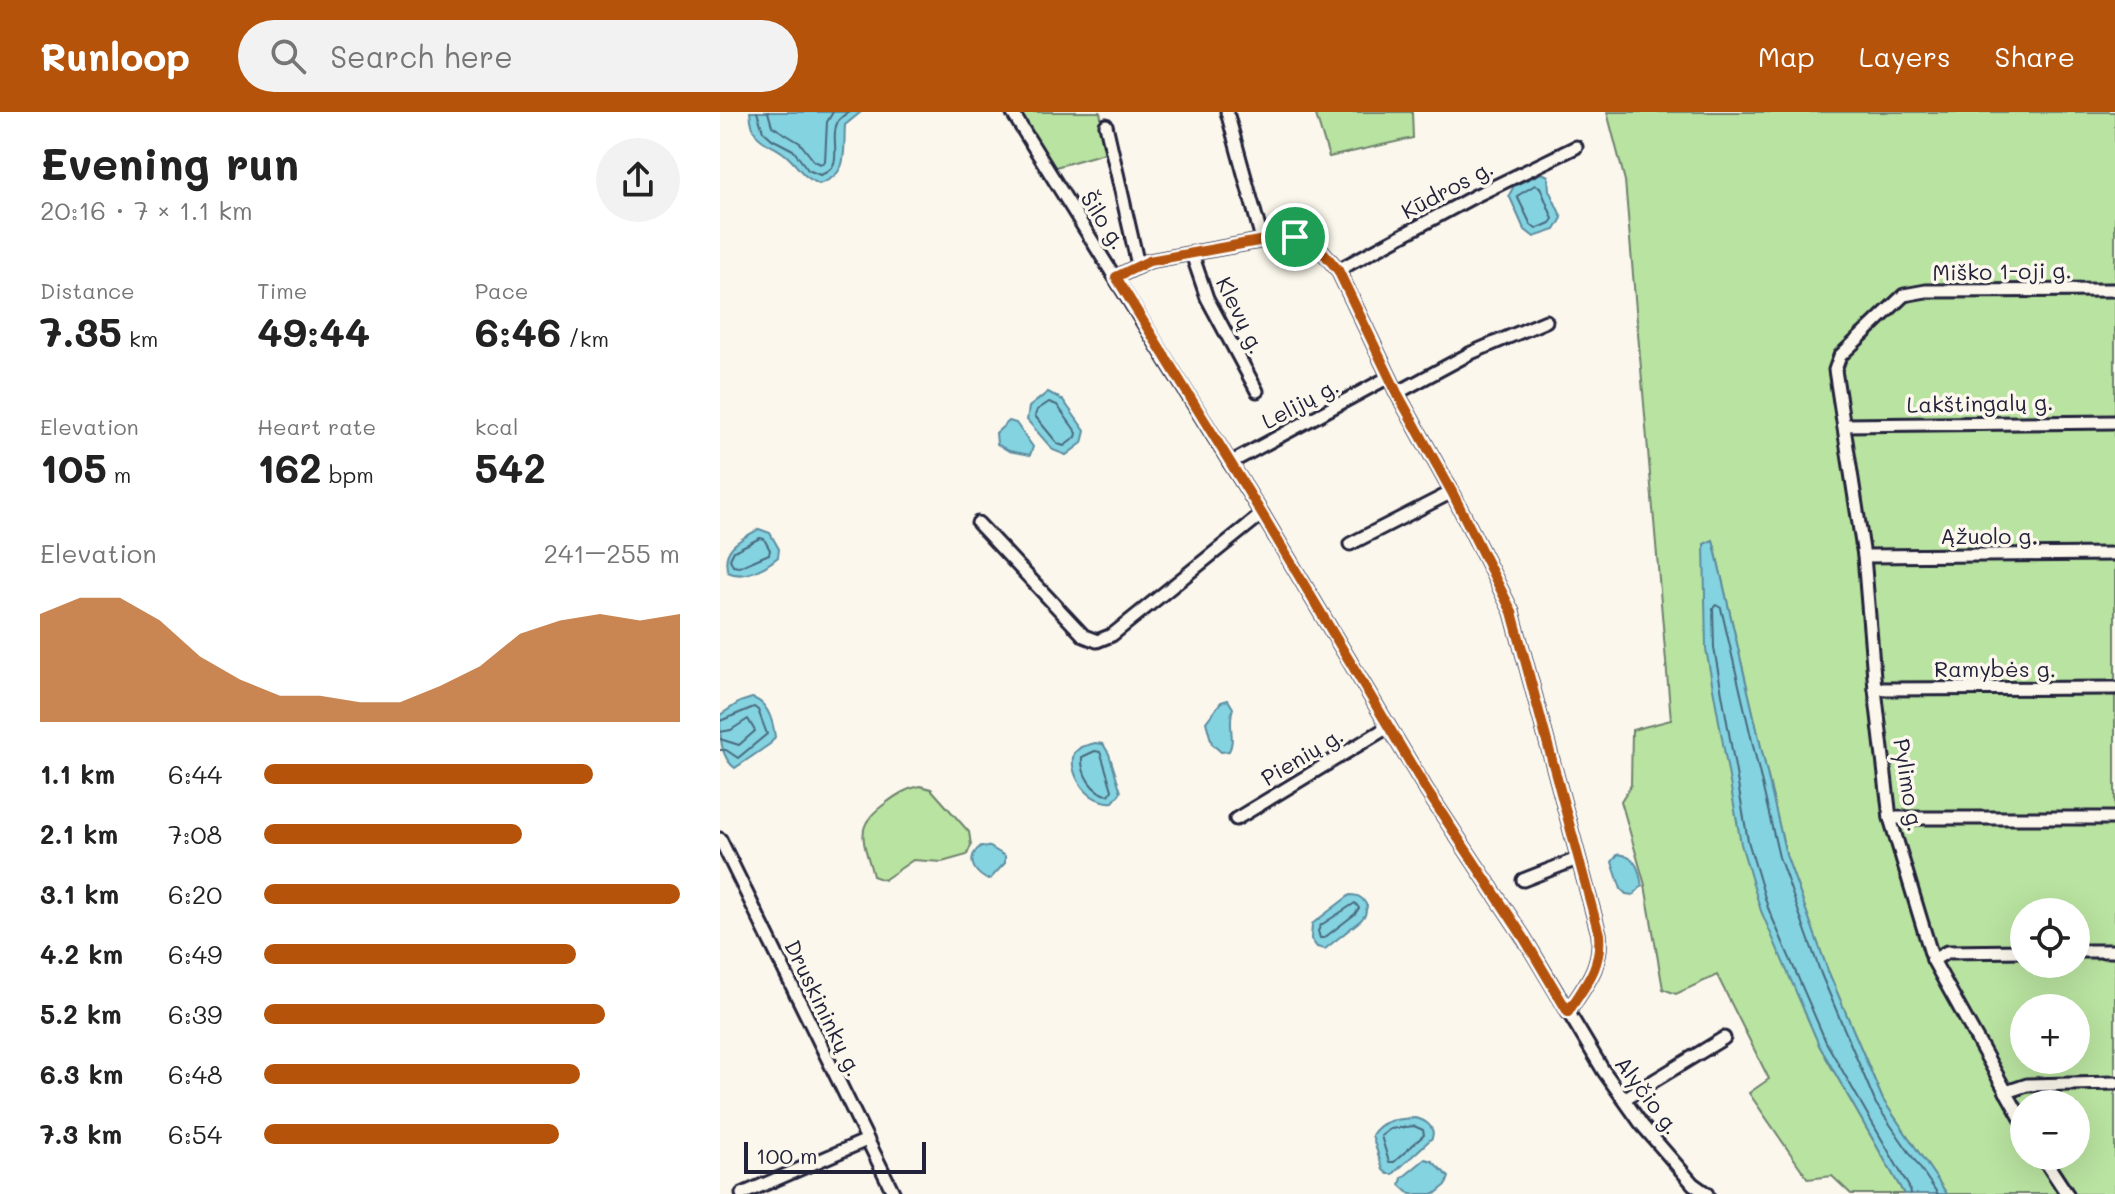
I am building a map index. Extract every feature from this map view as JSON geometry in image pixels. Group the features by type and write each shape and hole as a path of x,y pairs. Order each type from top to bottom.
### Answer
{"street":[{"name":"Šilo g.","path":"1012,112 1262,514 1427,791 1524,938 1568,1012"},
{"path":"1227,112 1262,239"},
{"path":"1106,125 1138,265"},
{"name":"Kūdros g.","path":"1338,270 1473,197 1576,147"},
{"path":"1116,277 1138,265 1281,237 1307,240 1317,245 1338,270 1397,393 1452,492 1512,612 1599,934 1601,953 1596,967 1568,1012"},
{"name":"Klevų g.","path":"1192,254 1207,298 1257,391"},
{"name":"Miško 1-oji g.","path":"1844,425 1835,370 1840,356 1904,295 1926,291 2115,290"},
{"path":"1397,393 1471,353 1546,321"},
{"name":"Lelijų g.","path":"1230,463 1389,377"},
{"name":"Lakštingalų g.","path":"1844,425 2115,422"},
{"name":"Pylimo g.","path":"1844,425 1864,556 1890,818 1933,960 2010,1099"},
{"path":"1350,544 1452,492"},
{"path":"978,523 1084,636 1097,641 1112,635 1262,514"},
{"name":"Ąžuolo g.","path":"1864,556 2115,554"},
{"name":"Ramybės g.","path":"1875,689 2115,688"},
{"name":"Pienių g.","path":"1236,819 1388,727"},
{"path":"1890,818 2115,818"},
{"name":"Druskininkų g.","path":"720,839 894,1194"},
{"path":"1523,880 1577,859"},
{"path":"1933,960 1947,952 2010,951"},
{"path":"2090,951 2115,951"},
{"name":"Alyčio g.","path":"1568,1012 1642,1125 1693,1184 1707,1194"},
{"path":"1624,1099 1724,1038"},
{"path":"2006,1092 2027,1085 2115,1083"},
{"path":"742,1194 867,1140"},
{"path":"2051,1170 2067,1194"}],"green space":[{"path":"1016,112 1100,112 1108,152 1052,168"},
{"path":"1315,112 1412,112 1413,138 1329,157"},
{"path":"1607,112 2115,112 2115,1194 1947,1194 1883,1100 1828,971 1786,855 1713,540 1819,1045 1904,1194 1851,1194 1832,1176 1808,1179 1749,1093 1769,1079 1717,975 1676,994 1663,989 1645,885 1621,801 1631,785 1632,730 1671,720 1625,181"},
{"path":"920,786 931,789 969,832 971,845 967,855 942,862 913,860 884,880 873,876 863,835 868,819 894,797"}],"water":[{"path":"750,112 861,112 845,125 840,168 829,180 819,184 806,176 783,152 759,138"},
{"path":"1542,173 1548,176 1549,190 1562,218 1555,230 1534,237 1524,229 1509,195 1514,186"},
{"path":"1048,392 1063,400 1085,431 1082,443 1066,455 1053,450 1027,420 1029,407"},
{"path":"1009,421 1016,423 1033,447 1030,455 1009,451 997,444 996,433"},
{"path":"759,529 770,533 779,549 778,557 747,574 728,572 726,564 730,550"},
{"path":"1713,540 1786,855 1828,971 1883,1100 1947,1194 1904,1194 1819,1045 1761,911 1741,844 1706,649 1704,544"},
{"path":"752,698 766,708 775,737 770,744 735,768 724,752 720,715"},
{"path":"1228,700 1233,708 1232,742 1229,751 1221,752 1212,744 1206,722 1221,702"},
{"path":"1103,744 1109,754 1121,792 1113,802 1104,802 1089,794 1074,770 1074,753 1081,747"},
{"path":"981,846 990,847 1005,856 1005,863 990,879 981,876 974,868 973,855"},
{"path":"1618,854 1633,861 1638,869 1642,886 1633,895 1621,889 1612,862"},
{"path":"1350,895 1364,901 1367,906 1365,915 1325,949 1317,947 1311,939 1312,924"},
{"path":"1415,1118 1429,1125 1432,1138 1393,1174 1388,1174 1383,1170 1372,1135 1386,1123"},
{"path":"1425,1159 1432,1161 1449,1177 1446,1185 1435,1194 1410,1194 1400,1185 1402,1178"}],"route":[{"path":"1295,237 1317,245 1338,270 1397,393 1452,492 1512,612 1599,934 1601,953 1596,967 1568,1012 1524,938 1427,791 1116,277 1149,261 1262,239 1295,237"}]}
